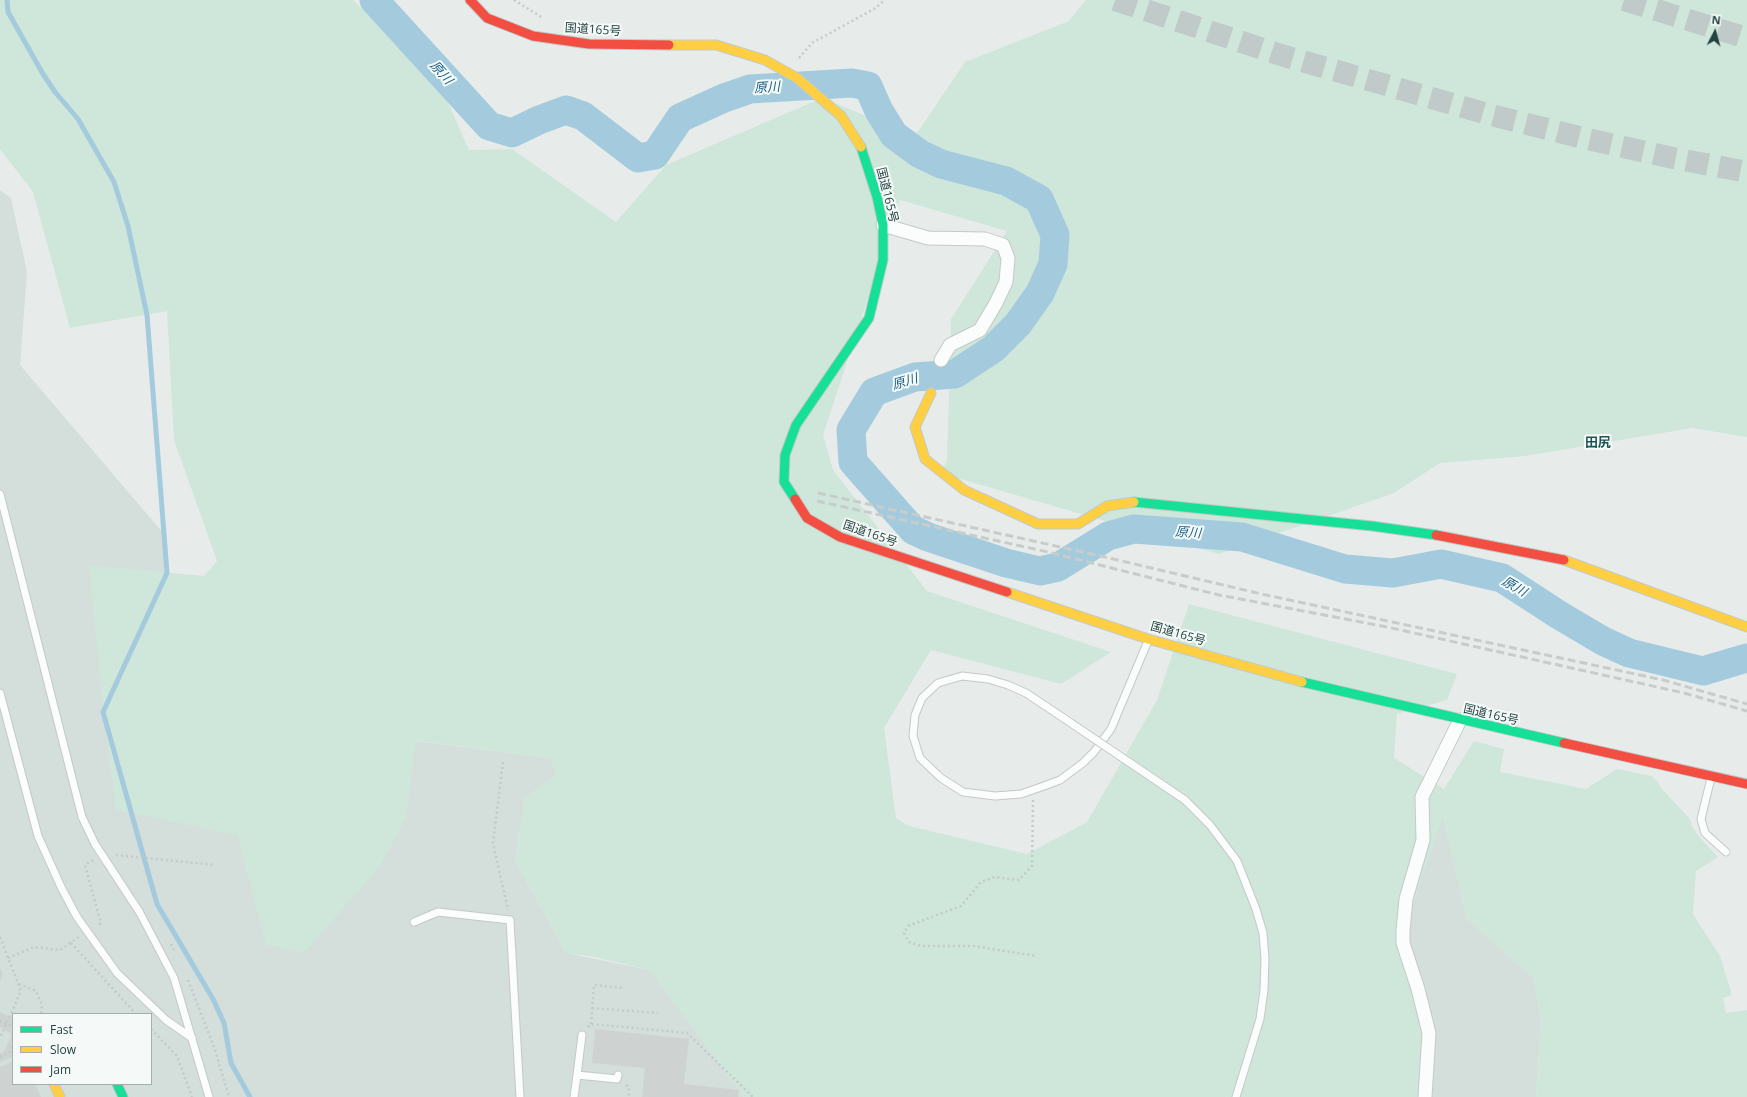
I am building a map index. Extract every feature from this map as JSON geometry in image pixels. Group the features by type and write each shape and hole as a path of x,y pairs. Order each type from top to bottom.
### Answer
{"main road":[{"name":"国道165号","path":"470,0 487,18 532,36 589,44 716,45 765,60 797,78 841,116 863,150 877,197 883,225 883,260 869,318 796,425 785,455 784,482 807,518 840,537 1148,639 1296,680 1460,720 1747,784"},
{"path":"932,393 915,427 925,459 964,490 1038,524 1078,524 1107,506 1137,502 1380,527 1461,539 1570,561 1747,627"},
{"path":"54,1085 60,1097"},
{"path":"117,1085 123,1097"}],"street":[{"path":"883,225 928,238 985,239 1003,245 1008,258 1006,282 996,303 980,330 950,346 941,360"},
{"path":"1426,1097 1429,1033 1418,989 1403,943 1403,931 1406,899 1423,840 1422,797 1460,720"}],"lane":[{"path":"0,494 82,817 95,844 140,913 174,978 209,1097"},
{"path":"1148,639 1111,729 1094,752 1060,780 1021,794 995,796 963,792 941,778 920,758 913,736 915,715 922,698 938,683 962,676 988,679 1026,693 1065,719 1151,777 1185,800 1210,825 1237,862 1258,915 1263,933 1265,959 1264,990 1260,1019 1236,1097"},
{"path":"0,693 38,836 62,889 78,917 117,973 166,1020 192,1038"},
{"path":"1712,776 1701,818 1705,833 1726,852"},
{"path":"414,922 438,912 510,920 520,1097"},
{"path":"574,1097 582,1035"},
{"path":"577,1074 617,1078 618,1074"}],"path":[{"path":"787,72 812,43 874,9 885,0"},
{"path":"503,762 494,844 510,920"},
{"path":"1034,790 1032,866 1019,880 995,877 981,882 961,906 908,926 904,933 909,942 921,946 973,946 1038,956"},
{"path":"124,856 215,865"},
{"path":"92,860 85,864 101,923 96,926"},
{"path":"0,937 21,991 0,1038"},
{"path":"8,958 34,947 60,950 72,942 135,1013"},
{"path":"171,944 177,957"},
{"path":"186,976 214,1047 229,1097"},
{"path":"18,983 36,991 42,1005 41,1013"},
{"path":"582,1035 591,1024 594,985 624,988"},
{"path":"592,1008 658,1013"},
{"path":"0,1021 12,1026"},
{"path":"591,1024 687,1033 753,1097"},
{"path":"152,1030 177,1056 192,1097"},
{"path":"0,1057 9,1053 12,1046"}],"shaded area":[{"path":"0,190 11,198 27,272 20,365 164,534 167,573 198,714 550,758 557,775 525,798 515,860 566,953 650,970 744,1097 0,1097"},
{"path":"1443,816 1467,919 1534,978 1541,1021 1536,1097 1425,1097 1403,931"}],"green space":[{"path":"0,0 353,0 439,82 469,150 512,149 616,222 666,165 822,98 915,136 965,62 1069,21 1086,0 1747,0 1747,437 1692,428 1526,456 1440,463 1394,493 1219,554 940,473 947,461 951,319 1007,231 900,200 823,435 833,470 927,591 1111,652 1061,684 931,650 884,728 896,818 909,826 1027,854 1087,822 1157,700 1189,604 1457,674 1447,700 1397,714 1394,758 1444,789 1474,741 1504,749 1500,772 1586,789 1617,769 1652,776 1661,788 1690,819 1692,827 1718,857 1696,871 1693,914 1720,956 1732,995 1723,998 1726,1013 1747,1010 1747,1097 1536,1097 1541,1021 1534,978 1467,919 1443,817 1403,931 1429,1033 1425,1097 744,1097 650,970 594,957 566,953 515,860 525,798 557,775 550,758 416,741 406,818 380,867 304,953 266,945 237,835 116,810 103,712 89,565 204,576 217,561 174,440 167,311 70,328 33,192 0,149"}],"building":[{"path":"0,968 3,974 0,981"},
{"path":"0,1012 12,1018 12,1034 0,1027"},
{"path":"595,1029 689,1039 684,1084 739,1090 738,1097 642,1097 645,1068 592,1063"},
{"path":"12,1034 12,1057 0,1062 0,1053 4,1052"},
{"path":"12,1061 12,1085 35,1085 41,1097 0,1097 0,1067"}],"waterway":[{"path":"7,0 8,12 43,74 55,92 78,119 114,182 128,226 147,315 167,573 103,712 157,904 213,999 224,1023 231,1063 250,1097"},
{"name":"原川","path":"374,0 489,126 512,133 539,120 566,110 583,116 638,158 655,155 680,118 724,98 750,89 852,83 868,86 879,111 894,135 920,154 941,164 1006,181 1039,199 1055,235 1053,264 1040,293 1018,324 993,349 955,374 915,377 874,392 851,430 853,462 913,530 928,537 1006,563 1040,571 1058,567 1108,536 1134,529 1242,537 1345,569 1393,573 1441,564 1502,578 1559,615 1603,641 1629,653 1703,671 1747,658"}],"tunnel":[{"path":"1115,0 1281,55 1491,115 1583,138 1673,158 1747,172"},
{"path":"1624,0 1747,38"}],"railway":[{"path":"818,493 1105,557 1257,593 1663,680 1747,704"},
{"path":"817,501 1048,552 1219,595 1387,627 1684,693 1747,711"}],"traffic: fast":[{"path":"795,499 784,482 785,455 796,425 869,318 883,260 883,225 877,197 861,147"},
{"path":"1134,502 1372,526 1436,535"},
{"path":"1302,682 1564,743"},
{"path":"117,1085 123,1097"}],"traffic: slow":[{"path":"669,45 716,45 765,60 797,78 841,116 861,147"},
{"path":"931,393 915,427 925,459 964,490 1038,524 1078,524 1107,506 1134,502"},
{"path":"1564,560 1747,627"},
{"path":"1007,592 1148,639 1302,682"},
{"path":"54,1085 60,1097"}],"traffic: jam":[{"path":"470,0 487,18 533,36 589,44 669,45"},
{"path":"795,499 807,518 840,537 1007,592"},
{"path":"1436,535 1564,560"},
{"path":"1564,743 1747,784"}],"district":[{"name":"田尻","path":"1598,443"}]}
